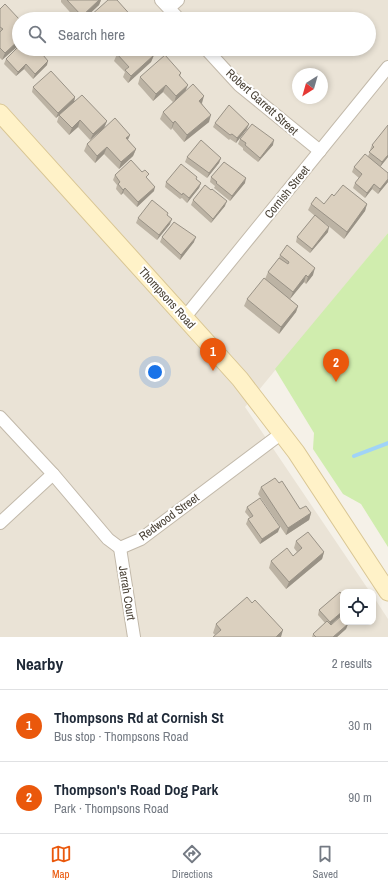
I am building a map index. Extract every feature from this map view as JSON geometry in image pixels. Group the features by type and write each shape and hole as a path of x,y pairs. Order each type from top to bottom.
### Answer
{"street":[{"path":"169,3 175,12"},
{"name":"Robert Garrett Street","path":"212,56 239,86 320,151"},
{"name":"Cornish Street","path":"185,317 388,67"},
{"name":"Thompsons Road","path":"0,113 240,379 282,433 388,592"},
{"path":"0,417 53,474 108,539 120,548"},
{"name":"Redwood Street","path":"120,548 141,539 282,433"},
{"path":"0,523 53,474"},
{"name":"Jarrah Court","path":"120,548 134,637"}],"shaded area":[{"path":"0,0 388,0 388,233 245,407 368,589 340,589 340,625 376,625 376,601 388,619 388,637 0,637"}],"green space":[{"path":"388,233 388,547 361,504 343,494 313,449 314,433 275,369"}],"building":[{"path":"67,0 99,0 86,12 78,12"},
{"path":"108,0 117,0 128,12 94,12"},
{"path":"5,4 12,12 12,46 5,53 0,48 0,32 3,29 0,27 0,9"},
{"path":"12,53 12,56 44,56 48,61 35,74 26,64 18,72 6,59"},
{"path":"119,56 153,56 131,76 125,70 129,67"},
{"path":"164,56 166,56 181,73 179,75 188,85 176,96 166,85 156,94 140,77"},
{"path":"51,71 75,97 58,113 33,87"},
{"path":"193,84 204,96 199,101 211,115 187,135 175,121 173,123 163,112"},
{"path":"82,95 107,121 93,134 80,120 72,128 59,115"},
{"path":"229,105 249,124 237,138 232,134 230,135 215,123"},
{"path":"115,118 130,135 126,138 136,149 121,162 107,147 97,156 87,144"},
{"path":"252,124 274,140 260,158 245,145 246,143 240,139"},
{"path":"388,125 388,155 382,162 369,152 374,147 372,145"},
{"path":"201,140 221,158 209,173 187,157"},
{"path":"365,154 388,173 388,179 380,189 374,184 367,193 355,183 362,174 354,167"},
{"path":"131,160 142,172 145,170 149,174 146,177 155,187 138,202 125,188 123,190 118,184 120,182 115,175"},
{"path":"224,162 246,178 232,196 211,177"},
{"path":"181,164 197,177 196,179 201,183 189,198 183,193 182,195 166,182"},
{"path":"205,185 227,201 213,219 193,200"},
{"path":"343,185 367,204 347,232 311,204 316,197 324,204 332,194 334,196"},
{"path":"152,200 168,213 167,215 172,219 159,235 138,218"},
{"path":"315,215 329,227 312,249 297,237"},
{"path":"174,222 196,237 181,255 162,237"},
{"path":"287,245 315,268 308,277 306,275 293,292 268,272 279,258 288,264 289,262 280,255"},
{"path":"264,278 298,306 281,327 247,299"},
{"path":"275,478 279,483 282,481 300,509 306,506 311,513 288,528 261,487"},
{"path":"260,498 280,527 262,539 248,519 253,516 247,507"},
{"path":"308,532 324,552 289,582 271,561 287,548 293,556 302,548 296,541"},
{"path":"340,592 340,614 330,622 319,610"},
{"path":"247,597 252,603 255,600 283,630 276,637 213,637 221,630 216,624"},
{"path":"340,617 340,625 347,625 333,637 316,637 313,634 327,621 331,625"}],"waterway":[{"path":"354,456 388,443"}],"place":[{"name":"Thompsons Rd at Cornish St","path":"213,371"},
{"name":"Thompson's Road Dog Park","path":"336,382"}]}
